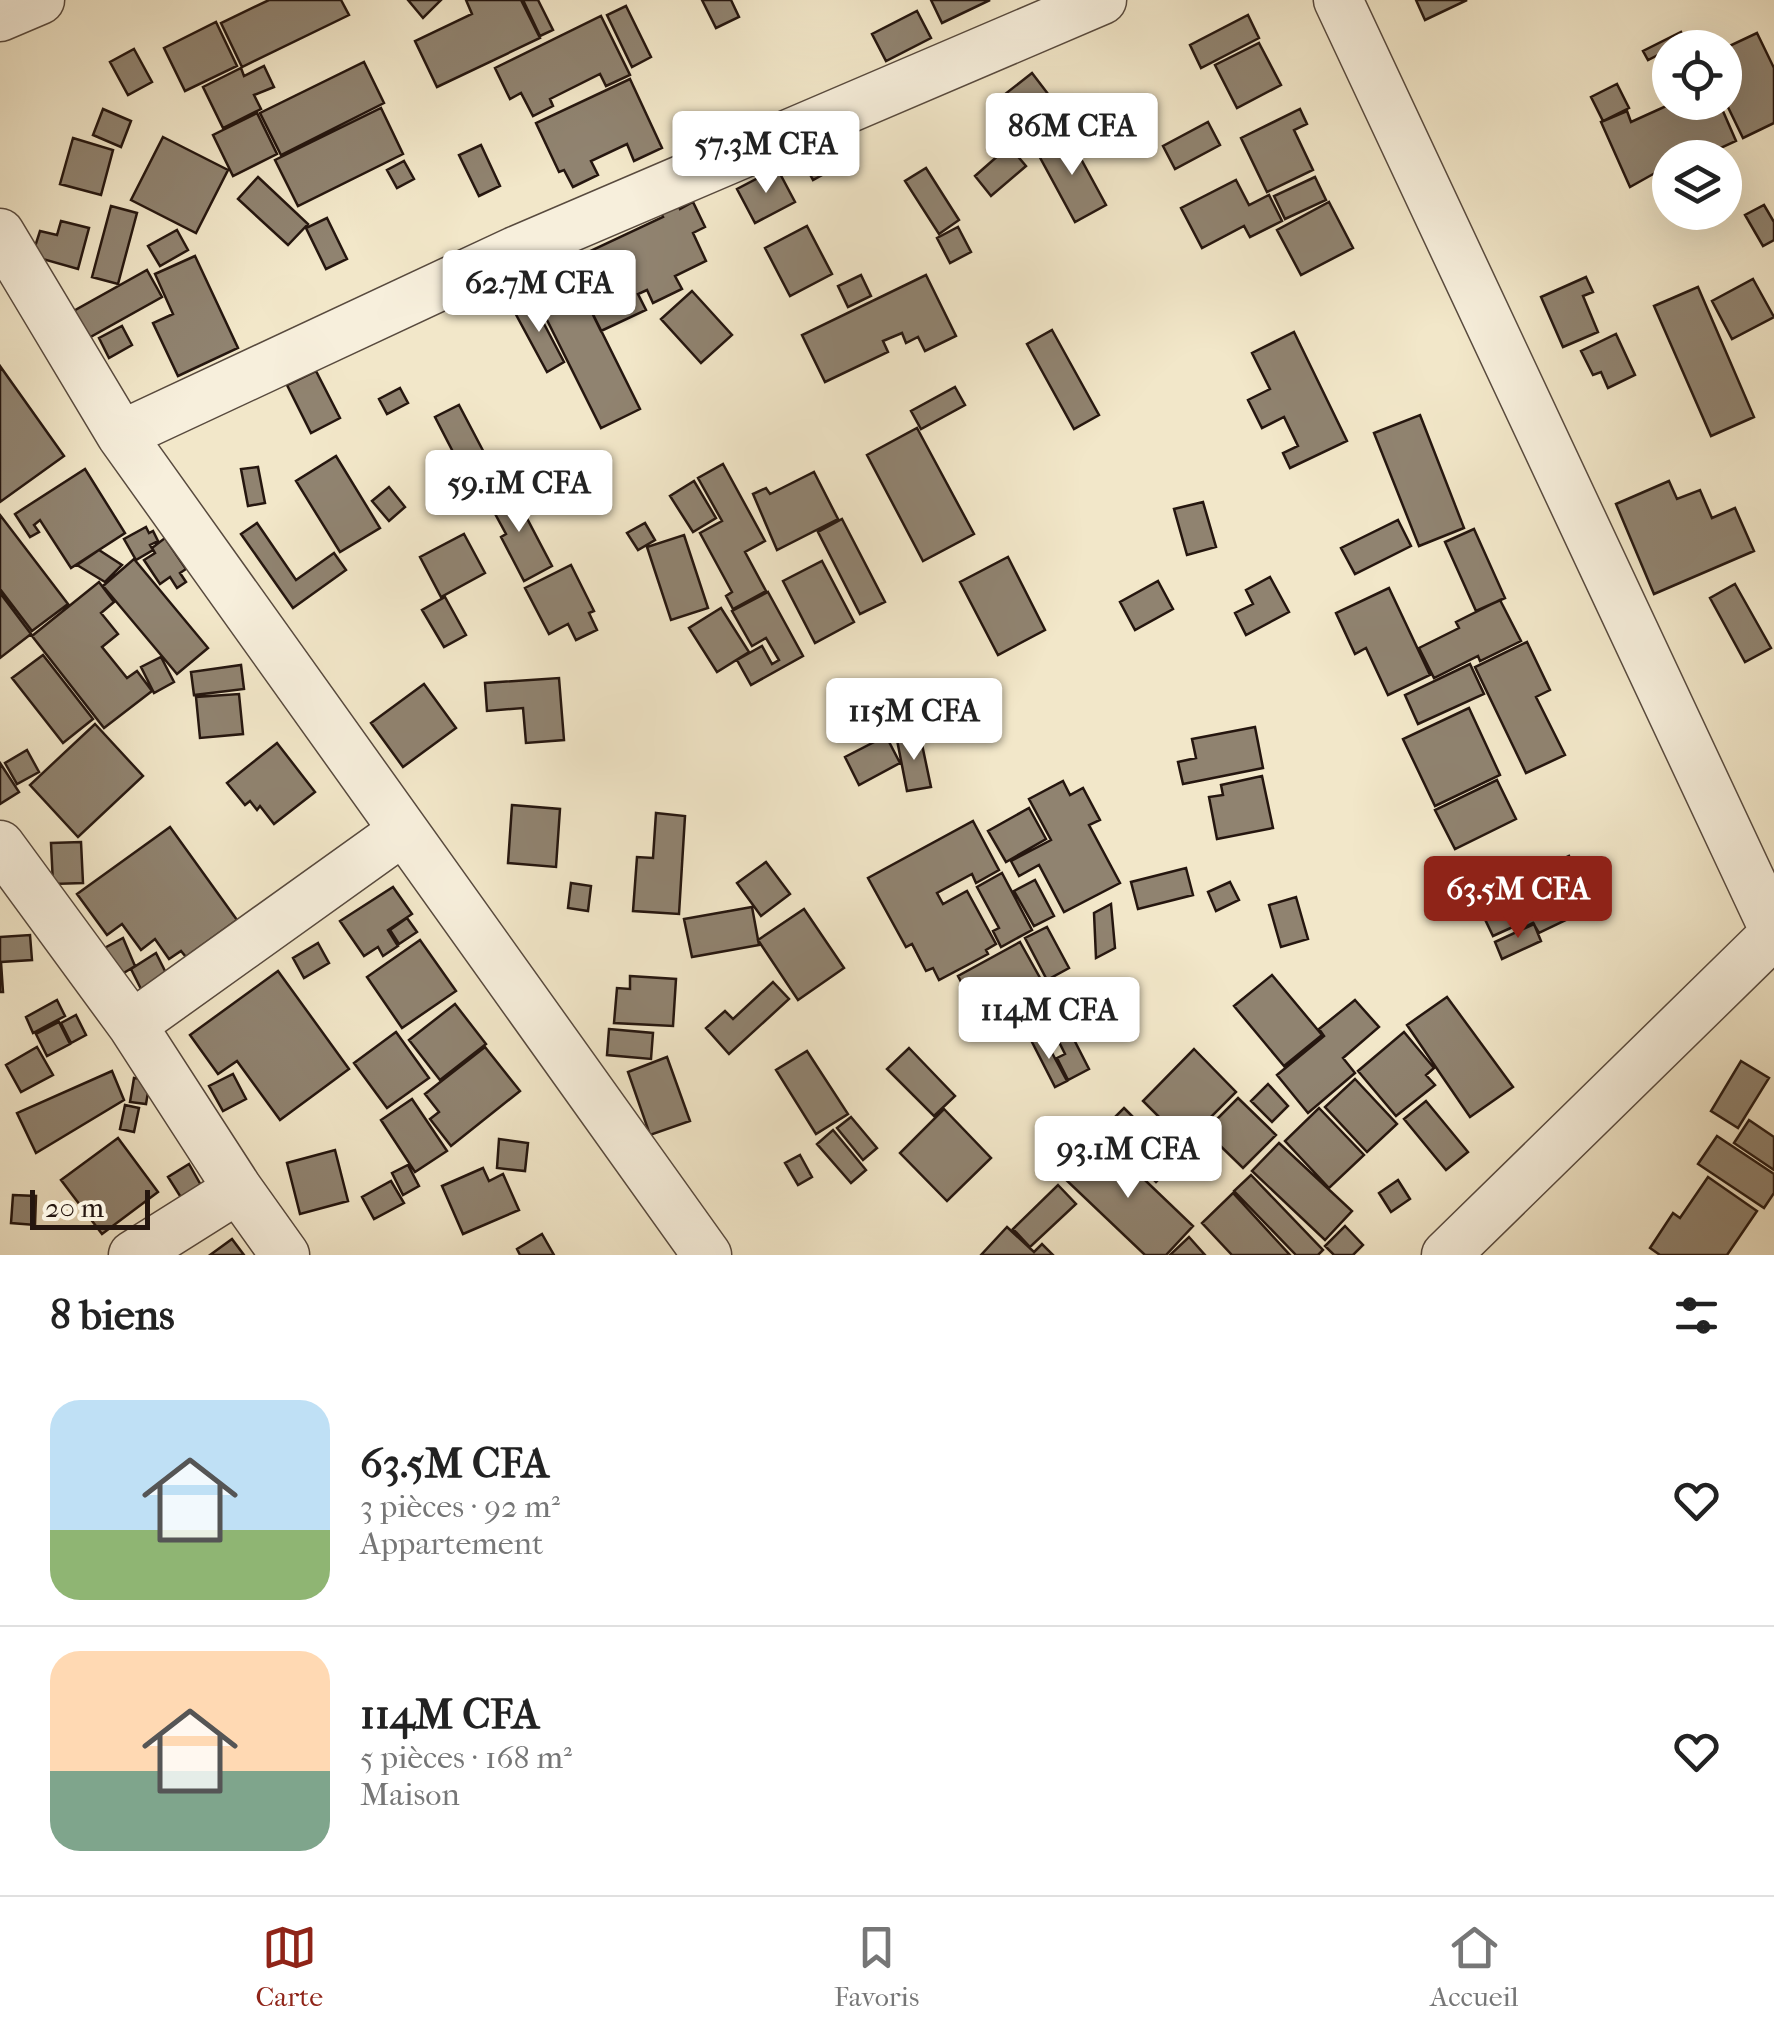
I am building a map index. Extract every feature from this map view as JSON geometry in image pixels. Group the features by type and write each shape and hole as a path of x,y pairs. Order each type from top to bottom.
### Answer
{"street":[{"path":"0,17 40,0"},
{"path":"120,435 515,252 1102,0"},
{"path":"1338,0 1774,932 1446,1255"},
{"path":"0,233 120,435 708,1255"},
{"path":"132,1025 403,831"},
{"path":"0,845 132,1025 285,1255"},
{"path":"133,1255 238,1189"}],"building":[{"path":"269,0 341,0 349,15 242,67 221,23"},
{"path":"408,0 441,0 423,18"},
{"path":"466,0 521,0 540,38 437,87 415,41 472,14"},
{"path":"523,0 538,0 553,30 540,36"},
{"path":"702,0 731,0 739,17 716,28"},
{"path":"931,0 990,0 942,23"},
{"path":"1416,0 1467,0 1425,20"},
{"path":"626,6 651,57 632,67 607,15"},
{"path":"917,11 931,38 886,61 872,34"},
{"path":"1248,15 1259,38 1201,68 1190,45"},
{"path":"601,16 630,75 606,86 600,74 550,99 553,106 533,116 521,93 510,99 495,68"},
{"path":"216,22 237,66 185,91 164,48"},
{"path":"1757,33 1774,68 1774,123 1743,138 1734,120 1742,120 1742,40"},
{"path":"1259,43 1281,85 1237,108 1215,65"},
{"path":"1652,46 1652,58 1648,60 1643,51"},
{"path":"134,49 152,82 128,95 110,62"},
{"path":"364,62 384,103 281,155 260,113"},
{"path":"264,66 274,87 254,95 261,109 223,128 203,87 241,68 244,76"},
{"path":"1032,73 1071,124 1034,153 995,102"},
{"path":"630,79 662,148 634,161 627,144 591,161 598,175 573,187 564,170 559,172 536,123"},
{"path":"1617,84 1629,108 1603,121 1591,97"},
{"path":"381,108 403,154 298,206 275,160"},
{"path":"103,109 131,121 121,147 93,135"},
{"path":"1300,109 1307,124 1294,130 1313,170 1267,192 1241,138"},
{"path":"1627,111 1631,122 1652,112 1652,120 1727,120 1736,140 1652,140 1652,175 1630,187 1601,122"},
{"path":"257,113 277,154 233,176 213,135"},
{"path":"1208,122 1220,145 1175,169 1163,146"},
{"path":"1068,135 1106,205 1075,222 1037,152"},
{"path":"163,137 228,170 196,233 131,200"},
{"path":"73,138 113,150 101,195 60,184"},
{"path":"481,145 500,186 479,196 459,155"},
{"path":"1009,146 1026,166 991,196 975,176"},
{"path":"822,148 833,169 813,180 802,159"},
{"path":"404,161 414,179 397,188 387,170"},
{"path":"777,168 795,202 755,223 737,189"},
{"path":"926,168 959,220 939,234 905,181"},
{"path":"258,177 308,224 288,245 238,199"},
{"path":"1315,177 1326,200 1285,219 1274,196"},
{"path":"1236,180 1249,205 1269,195 1282,221 1250,237 1244,226 1202,248 1181,208"},
{"path":"675,197 680,209 693,202 705,227 693,233 706,261 675,276 682,289 653,303 647,290 638,294 646,310 601,331 567,262 663,217 657,206"},
{"path":"1329,202 1353,248 1301,275 1277,230"},
{"path":"1764,205 1774,222 1774,240 1763,246 1745,215"},
{"path":"111,206 137,213 118,284 92,277"},
{"path":"327,218 347,259 326,269 306,228"},
{"path":"61,221 89,228 78,269 32,256 40,231 57,235"},
{"path":"807,226 832,274 790,296 765,248"},
{"path":"958,227 971,252 950,263 937,238"},
{"path":"177,230 188,250 160,266 148,246"},
{"path":"195,256 238,348 178,376 153,323 173,314 155,274"},
{"path":"567,262 640,409 601,428 528,282"},
{"path":"147,270 162,297 85,340 70,313"},
{"path":"861,275 871,296 848,307 838,286"},
{"path":"926,275 956,336 925,351 918,337 906,343 902,333 883,341 888,352 825,382 802,335"},
{"path":"1586,277 1593,292 1583,296 1598,332 1563,347 1541,297"},
{"path":"1753,279 1774,317 1732,339 1712,301"},
{"path":"1698,287 1754,417 1711,436 1654,306"},
{"path":"692,291 732,335 701,363 661,319"},
{"path":"531,299 564,362 547,372 513,309"},
{"path":"122,326 132,345 109,358 99,338"},
{"path":"1052,330 1099,415 1074,429 1027,344"},
{"path":"1294,332 1347,441 1290,468 1283,453 1298,446 1284,417 1262,428 1248,400 1270,389 1252,353"},
{"path":"1616,334 1635,375 1608,388 1601,372 1593,375 1581,351"},
{"path":"0,366 64,456 0,502"},
{"path":"316,371 340,418 311,433 287,385"},
{"path":"955,387 965,405 921,429 911,411"},
{"path":"400,388 408,403 387,414 379,399"},
{"path":"459,405 490,464 466,477 435,417"},
{"path":"1420,415 1464,528 1419,546 1374,433"},
{"path":"917,428 974,534 923,561 867,455"},
{"path":"336,456 380,528 340,552 296,481"},
{"path":"723,464 765,541 745,552 766,591 733,609 726,596 732,592 700,533 722,521 698,478"},
{"path":"258,467 265,503 248,506 241,469"},
{"path":"85,469 125,533 71,568 40,520 34,525 39,532 30,537 15,514"},
{"path":"814,472 838,519 777,550 753,494 766,488 770,494"},
{"path":"694,481 716,518 693,532 670,496"},
{"path":"1669,481 1677,499 1700,490 1712,518 1735,508 1754,551 1654,594 1616,504"},
{"path":"510,486 552,566 524,581 487,499"},
{"path":"389,487 405,507 389,521 372,501"},
{"path":"1203,502 1216,547 1187,555 1174,509"},
{"path":"0,515 68,604 32,631 0,589"},
{"path":"842,519 885,602 860,614 818,532"},
{"path":"1398,520 1411,546 1355,574 1341,548"},
{"path":"257,523 296,580 334,553 346,570 293,608 241,534"},
{"path":"645,523 655,540 638,550 627,533"},
{"path":"146,527 158,541 150,545 153,550 136,560 124,539"},
{"path":"1474,529 1505,598 1476,611 1445,542"},
{"path":"464,534 485,573 441,597 420,557"},
{"path":"684,535 708,608 671,620 647,547"},
{"path":"165,538 186,569 180,573 186,582 177,588 170,577 160,584 144,560 155,553 152,548"},
{"path":"99,550 122,565 105,582 77,565"},
{"path":"1008,557 1045,630 998,655 960,582"},
{"path":"134,559 208,648 177,674 103,586"},
{"path":"822,561 854,622 815,643 783,581"},
{"path":"571,565 594,611 589,613 597,630 576,640 568,624 549,634 525,588"},
{"path":"1270,577 1289,612 1246,635 1235,613 1253,604 1246,590"},
{"path":"1158,581 1173,609 1135,630 1120,602"},
{"path":"99,582 114,602 101,613 118,634 102,647 127,678 137,671 152,691 104,728 32,636"},
{"path":"1735,584 1771,648 1745,662 1710,598"},
{"path":"1389,588 1430,675 1388,695 1366,648 1355,654 1336,613"},
{"path":"768,592 803,656 751,685 737,660 762,646 772,664 779,660 766,638 752,646 732,611"},
{"path":"0,593 31,634 0,658"},
{"path":"445,597 466,635 444,647 422,610"},
{"path":"1500,600 1521,641 1480,661 1478,656 1434,678 1419,648 1459,628 1456,622"},
{"path":"721,608 749,652 717,672 689,628"},
{"path":"1527,642 1550,690 1536,697 1565,755 1526,773 1475,667"},
{"path":"43,655 93,719 63,743 12,678"},
{"path":"161,657 174,682 154,693 141,667"},
{"path":"1470,664 1484,694 1418,724 1405,695"},
{"path":"241,665 244,689 194,695 191,672"},
{"path":"559,678 564,740 526,743 523,708 487,711 485,683"},
{"path":"424,684 456,728 403,767 371,723"},
{"path":"928,690 940,712 900,733 888,711"},
{"path":"239,694 243,734 200,738 196,697"},
{"path":"1469,708 1500,775 1435,806 1403,739"},
{"path":"95,724 143,776 78,837 30,785"},
{"path":"1255,727 1263,768 1183,784 1178,762 1196,758 1192,739"},
{"path":"920,735 931,787 907,791 897,740"},
{"path":"886,736 900,763 859,785 845,757"},
{"path":"277,743 315,792 274,824 260,806 257,810 250,801 245,805 227,783"},
{"path":"27,750 39,772 17,784 5,763"},
{"path":"0,763 19,792 0,804"},
{"path":"1262,776 1273,828 1217,839 1209,797 1223,795 1221,785"},
{"path":"1497,780 1516,819 1455,849 1435,810"},
{"path":"1063,781 1070,795 1083,788 1100,820 1089,825 1120,883 1064,912 1039,865 1019,876 1011,861 1051,840 1029,799"},
{"path":"512,805 560,809 556,867 508,863"},
{"path":"1029,808 1046,839 1006,862 988,831"},
{"path":"656,813 685,816 679,914 633,911 637,857 653,858"},
{"path":"973,821 999,870 976,883 972,874 937,893 943,904 967,891 996,944 986,950 988,954 939,980 933,968 926,971 912,944 906,947 868,878"},
{"path":"170,827 237,920 186,957 181,951 169,959 155,939 141,950 122,924 107,935 77,894"},
{"path":"81,842 83,883 53,884 51,843"},
{"path":"1569,856 1589,899 1583,901 1588,909 1573,916 1569,906 1561,910 1566,920 1539,933 1533,923 1493,936 1470,888 1508,870 1514,882"},
{"path":"766,862 790,894 761,916 737,883"},
{"path":"1186,868 1193,895 1138,909 1131,882"},
{"path":"1002,873 1032,930 1001,947 993,931 999,928 977,887"},
{"path":"1035,880 1054,916 1034,926 1014,891"},
{"path":"1230,882 1239,900 1216,911 1208,892"},
{"path":"571,883 591,886 588,911 568,908"},
{"path":"393,887 412,914 388,930 398,946 383,956 378,947 364,956 340,921"},
{"path":"1296,897 1308,939 1281,947 1269,905"},
{"path":"1111,904 1115,948 1096,958 1094,913"},
{"path":"752,907 759,945 692,957 684,919"},
{"path":"804,909 844,968 798,1000 758,940"},
{"path":"407,918 417,932 399,944 390,930"},
{"path":"1534,924 1541,941 1502,959 1495,942"},
{"path":"1047,927 1069,968 1047,980 1025,938"},
{"path":"30,935 32,960 1,962 0,992 0,937"},
{"path":"123,938 135,966 114,979 99,951"},
{"path":"420,940 456,991 402,1028 367,977"},
{"path":"1020,942 1044,985 981,1020 958,976"},
{"path":"318,943 329,963 304,978 293,958"},
{"path":"156,953 167,975 141,989 131,969"},
{"path":"278,971 349,1069 280,1120 237,1061 218,1074 190,1035"},
{"path":"1272,975 1322,1035 1284,1066 1234,1006"},
{"path":"630,976 676,979 673,1026 614,1023 617,988 630,989"},
{"path":"773,982 789,999 729,1054 706,1028 725,1011 733,1019"},
{"path":"1447,997 1513,1087 1470,1117 1407,1025"},
{"path":"57,1000 65,1016 33,1033 26,1017"},
{"path":"1355,1000 1379,1027 1343,1058 1355,1073 1308,1113 1277,1075 1324,1036 1319,1029"},
{"path":"455,1004 486,1044 440,1080 409,1040"},
{"path":"76,1015 86,1035 71,1043 61,1023"},
{"path":"59,1022 70,1044 47,1056 36,1034"},
{"path":"1066,1024 1089,1069 1068,1080 1057,1058 1065,1054 1053,1030"},
{"path":"609,1029 653,1033 651,1059 607,1055"},
{"path":"396,1032 429,1078 387,1108 354,1063"},
{"path":"1404,1032 1434,1068 1426,1075 1435,1085 1396,1116 1358,1071"},
{"path":"1043,1036 1067,1081 1055,1087 1032,1042"},
{"path":"37,1047 53,1075 21,1092 6,1065"},
{"path":"485,1047 520,1091 451,1146 430,1119 439,1112 425,1094"},
{"path":"909,1048 955,1096 934,1116 887,1069"},
{"path":"1194,1049 1236,1092 1185,1143 1143,1101"},
{"path":"807,1051 848,1114 816,1134 776,1070"},
{"path":"667,1057 690,1121 650,1135 628,1072"},
{"path":"1741,1061 1769,1078 1738,1128 1711,1111"},
{"path":"112,1071 124,1100 36,1153 17,1113"},
{"path":"233,1074 246,1099 223,1111 209,1086"},
{"path":"134,1078 150,1080 146,1104 130,1102"},
{"path":"1355,1079 1397,1124 1367,1152 1325,1107"},
{"path":"1268,1084 1288,1106 1272,1122 1251,1101"},
{"path":"1238,1098 1276,1135 1243,1168 1205,1131"},
{"path":"412,1099 447,1151 415,1172 381,1120"},
{"path":"1426,1101 1468,1152 1446,1170 1404,1119"},
{"path":"125,1105 139,1108 134,1132 120,1129"},
{"path":"1124,1108 1177,1161 1156,1182 1103,1129"},
{"path":"1319,1108 1364,1155 1329,1188 1285,1141"},
{"path":"944,1109 991,1158 947,1201 900,1153"},
{"path":"851,1117 877,1148 863,1160 837,1128"},
{"path":"1749,1120 1774,1137 1774,1170 1734,1143"},
{"path":"833,1130 866,1170 851,1183 817,1144"},
{"path":"1717,1136 1774,1174 1774,1193 1764,1208 1698,1164"},
{"path":"118,1138 158,1192 102,1234 61,1180"},
{"path":"1101,1138 1193,1226 1166,1255 1145,1255 1063,1177"},
{"path":"499,1139 528,1143 525,1171 497,1168"},
{"path":"1279,1143 1352,1211 1325,1240 1252,1171"},
{"path":"335,1150 348,1201 300,1214 287,1163"},
{"path":"800,1155 812,1177 798,1185 785,1163"},
{"path":"189,1164 202,1187 182,1199 168,1177"},
{"path":"408,1165 419,1186 403,1195 392,1173"},
{"path":"483,1168 489,1181 503,1174 519,1210 463,1234 442,1186"},
{"path":"1251,1175 1323,1250 1318,1255 1296,1255 1234,1191"},
{"path":"1708,1177 1757,1211 1727,1255 1660,1255 1650,1248 1673,1213 1680,1218"},
{"path":"1398,1180 1410,1199 1391,1212 1379,1193"},
{"path":"391,1181 404,1203 374,1219 362,1197"},
{"path":"1058,1185 1076,1204 1030,1247 1013,1229"},
{"path":"1233,1193 1290,1255 1232,1255 1202,1223"},
{"path":"13,1195 36,1196 35,1225 11,1223"},
{"path":"1345,1226 1363,1245 1353,1255 1334,1255 1325,1246"},
{"path":"1007,1227 1034,1252 1042,1244 1053,1255 981,1255"},
{"path":"542,1234 554,1255 520,1255 517,1249"},
{"path":"1189,1237 1205,1255 1170,1255"},
{"path":"232,1239 244,1255 210,1255"}]}
